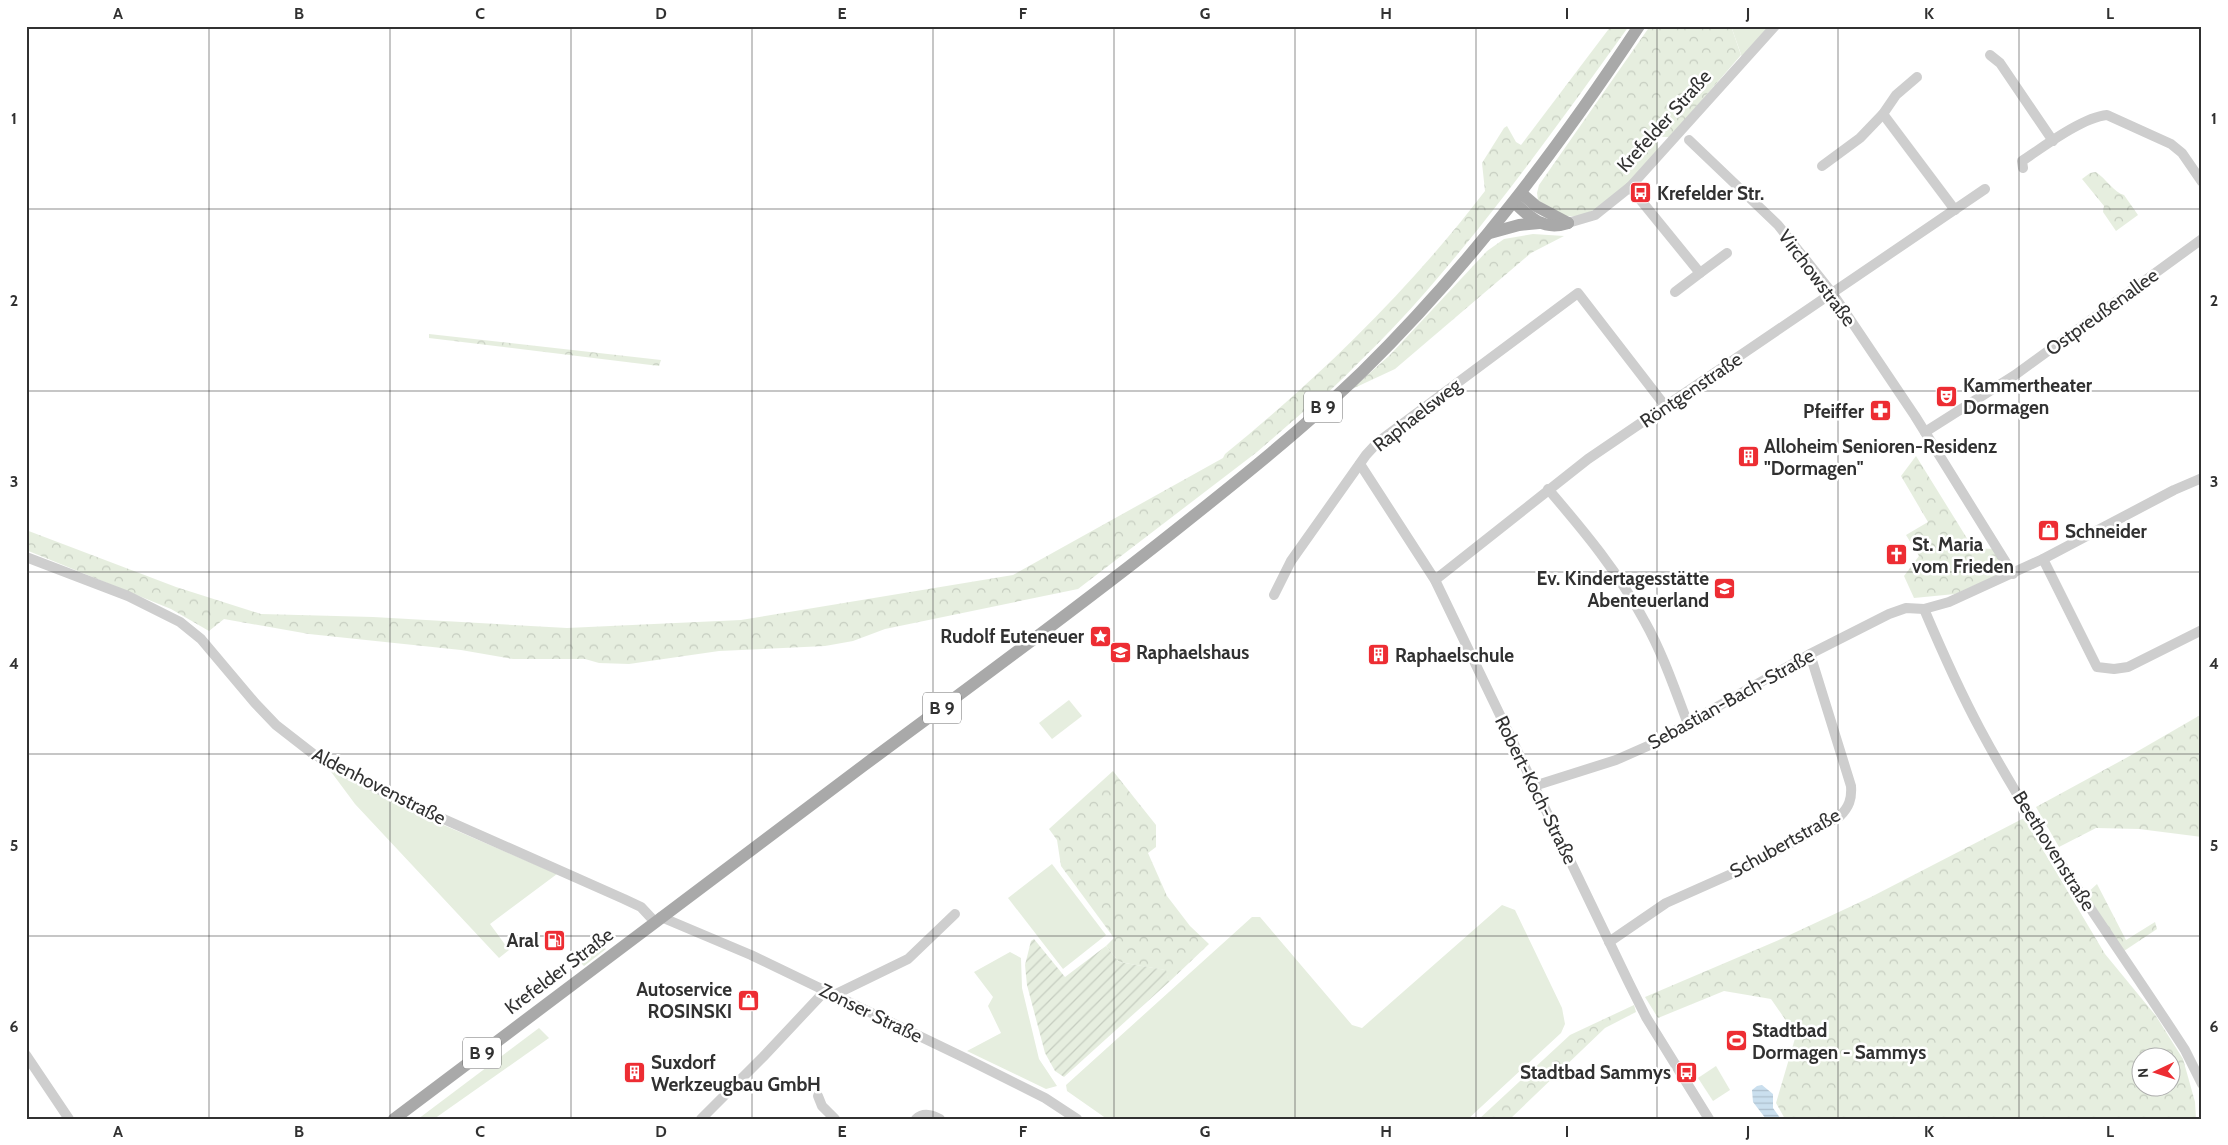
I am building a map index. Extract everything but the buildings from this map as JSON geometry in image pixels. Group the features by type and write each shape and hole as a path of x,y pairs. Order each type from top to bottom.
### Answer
{"main road":[{"name":"B 9","path":"1490,233 1639,26"},
{"path":"1517,197 1568,222"},
{"path":"1517,197 1539,223"},
{"path":"1490,233 1518,225 1539,223 1552,226 1568,222"},
{"name":"Krefelder Straße","path":"394,1119 745,853 1036,638 1259,464 1360,373 1434,298 1490,233"}],"street":[{"name":"Krefelder Straße","path":"1568,222 1595,215 1630,187 1775,26"},
{"path":"1990,55 2000,63 2053,141"},
{"path":"1822,166 1860,138 1883,114 1896,95 1917,77"},
{"path":"1883,114 1955,210"},
{"path":"2023,168 2022,161 2053,141 2088,120 2097,116 2107,115 2171,144 2182,153 2202,182"},
{"name":"Virchowstraße","path":"1689,140 1778,225 1833,294 1926,432 2013,574"},
{"path":"1630,187 1700,273"},
{"name":"Röntgenstraße","path":"1435,580 1588,459 1985,189"},
{"name":"Ostpreußenallee","path":"1926,432 2015,375 2202,239"},
{"path":"1675,292 1727,253"},
{"name":"Raphaelsweg","path":"1274,595 1291,560 1378,442 1578,293 1666,407"},
{"name":"Robert-Koch-Straße","path":"1360,464 1435,580 1646,1017 1709,1119"},
{"name":"Sebastian-Bach-Straße","path":"1534,786 1616,760 1650,745 1810,654 1889,614 1906,608 1924,609 1949,602 2043,560 2174,490 2202,478"},
{"path":"1548,489 1583,529 1615,572 1646,622 1666,665 1688,724"},
{"name":"Aldenhovenstraße","path":"26,558 128,596 180,622 202,639 255,703 276,724 312,753 339,769 418,808 624,899 641,907 658,919"},
{"path":"2043,560 2097,667 2114,669 2128,667 2202,630"},
{"name":"Beethovenstraße","path":"1924,609 1959,688 1992,751 2049,846 2185,1050 2202,1084"},
{"name":"Schubertstraße","path":"1609,942 1666,903 1746,867 1840,816 1846,810 1852,795 1852,786 1810,654"},
{"path":"701,1119 829,993 908,959 955,914"},
{"name":"Zonser Straße","path":"658,919 751,956 829,993 1045,1098 1077,1119"},
{"path":"26,1054 70,1119"},
{"path":"818,1096 822,1106 835,1119"},
{"path":"916,1119 919,1116 929,1114 940,1119"}],"green space":[{"path":"1611,26 1629,26 1490,214 1426,292 1394,326 1312,408 1303,412 1257,452 1078,589 885,629 853,641 825,646 719,651 629,664 599,663 585,659 513,659 461,650 309,634 224,619 209,631 171,609 26,550 26,530 176,587 261,614 373,617 567,628 741,620 1013,575 1223,458 1225,454 1296,394 1395,297 1485,191 1482,163 1504,128 1507,126 1516,142 1521,145"},
{"path":"1650,26 1731,26 1741,55 1670,137 1657,137 1658,150 1615,195 1588,213 1575,216 1559,214 1538,200 1539,185"},
{"path":"1731,26 1769,26 1743,60"},
{"path":"2096,172 2124,195 2138,215 2116,231 2103,212 2104,206 2082,179 2090,173"},
{"path":"1533,234 1564,236 1531,253 1395,369 1352,389 1390,355 1487,251 1504,239"},
{"path":"429,334 661,360 659,366 429,338"},
{"path":"1916,456 1973,548 1994,549 2001,563 1998,575 1955,594 1914,598 1904,576 1919,556 1906,535 1928,522 1901,476"},
{"path":"1069,700 1082,716 1052,739 1039,723"},
{"path":"2202,714 2202,837 2139,829 2096,828 2059,847 2036,807"},
{"path":"329,769 425,817 557,874 490,924 509,950 499,958 355,804"},
{"path":"1113,771 1156,825 1156,847 1148,853 1167,896 1190,926 1209,944 1169,982 1165,970 1119,962 1106,946 1114,938 1061,866 1057,840 1049,829"},
{"path":"2024,818 2105,954 2156,1016 2176,1048 2130,1048 2130,1098 2180,1098 2180,1054 2195,1102 2196,1119 1785,1119 1776,1103 1796,1035 1771,999 1724,991 1658,1018 1645,997 1781,939 1871,897"},
{"path":"1052,864 1106,935 1063,969 1008,898"},
{"path":"2097,884 2126,940 2155,922 2157,929 2124,951 2086,894"},
{"path":"1502,905 1515,910 1562,1008 1565,1024 1561,1033 1468,1119 1107,1119 1067,1091 1066,1085 1252,917 1260,917 1352,1025 1362,1028"},
{"path":"1034,939 1065,977 1106,946 1119,962 1166,970 1169,982 1064,1077 1055,1071 1045,1053 1027,985 1025,965 1031,941"},
{"path":"603,947 606,949 584,966 581,963"},
{"path":"1010,952 1021,958 1022,988 1039,1059 1057,1086 1046,1089 967,1051 1001,1033 988,1006 993,997 974,972"},
{"path":"1634,1005 1636,1012 1605,1028 1510,1119 1479,1119 1570,1035"},
{"path":"539,1028 549,1038 434,1119 418,1119"},
{"path":"1716,1066 1730,1090 1713,1101 1698,1078"}],"water":[{"path":"1762,1085 1773,1094 1773,1108 1781,1119 1766,1119 1753,1102 1752,1090"}],"place":[{"name":"Krefelder Str.","path":"1641,193"},
{"name":"Kammertheater Dormagen","path":"1947,396"},
{"name":"Pfeiffer","path":"1880,411"},
{"name":"Alloheim Senioren-Residenz \"Dormagen\"","path":"1748,457"},
{"name":"Schneider","path":"2049,531"},
{"name":"St. Maria vom Frieden","path":"1896,555"},
{"name":"Ev. Kindertagesstätte Abenteuerland","path":"1725,589"},
{"name":"Rudolf Euteneuer","path":"1100,636"},
{"name":"Raphaelshaus","path":"1120,652"},
{"name":"Raphaelschule","path":"1379,655"},
{"name":"Aral","path":"555,940"},
{"name":"Autoservice ROSINSKI","path":"748,1000"},
{"name":"Stadtbad Dormagen - Sammys","path":"1736,1041"},
{"name":"Stadtbad Sammys","path":"1687,1072"},
{"name":"Suxdorf Werkzeugbau GmbH","path":"635,1073"}]}
